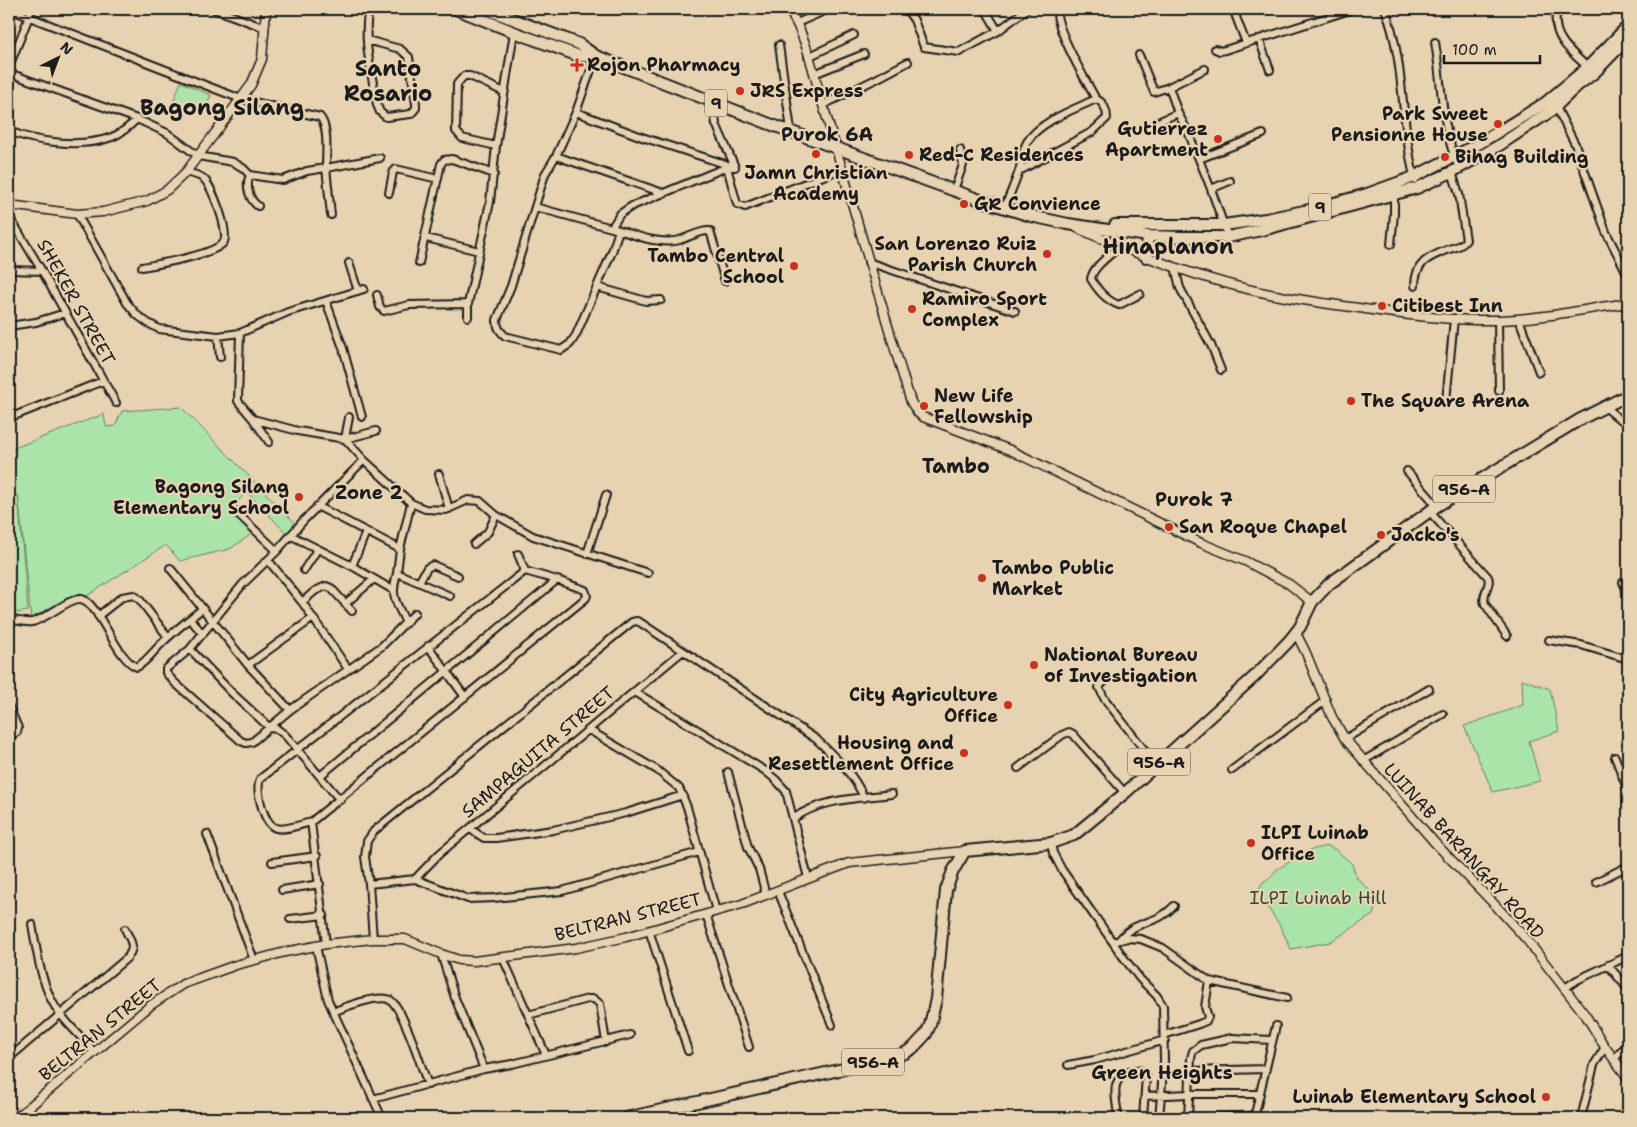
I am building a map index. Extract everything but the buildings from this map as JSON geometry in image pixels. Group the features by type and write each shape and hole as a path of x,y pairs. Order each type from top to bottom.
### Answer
{"main road":[{"name":"9","path":"456,9 579,56 596,56"},
{"name":"9","path":"486,9 579,44 596,56 713,102 954,190 1005,207 1067,224 1148,236 1228,236 1319,216 1417,188 1455,170 1498,146 1556,107 1577,86 1628,26"},
{"name":"9","path":"1067,224 1224,225 1309,210 1367,194 1414,177 1545,103 1591,70 1628,38"},
{"path":"1146,257 1148,236"},
{"name":"956-A","path":"626,1118 888,1059 913,1048 926,1034 934,1015 946,890 953,871 966,851 1051,843 1074,835 1125,793 1254,677 1296,633 1312,602 1329,584 1433,509 1547,438 1604,406 1628,395"}],"street":[{"path":"9,9 241,100 320,118 325,128 326,168 331,215"},
{"path":"9,67 32,9"},
{"path":"214,9 265,28"},
{"path":"9,205 77,214 103,212 147,201 167,190 186,172 241,100 256,74 262,59 266,9"},
{"path":"367,40 400,49 409,57 416,104 416,108 411,114 386,117 380,112 377,105 367,40 366,21 368,9"},
{"path":"788,9 797,22 814,74 910,402 918,413 923,417 1010,450 1201,543 1245,561 1289,584 1312,602"},
{"path":"797,22 829,9"},
{"path":"906,9 914,20 924,47 959,52 998,31 1027,9"},
{"path":"985,9 998,31"},
{"path":"1057,9 1057,20 1096,100"},
{"path":"1233,9 1246,43"},
{"path":"1215,49 1220,51 1260,39 1332,12 1353,9"},
{"path":"1385,9 1398,56 1406,136 1417,188"},
{"path":"1557,9 1555,24 1559,37 1582,63 1591,70"},
{"path":"468,317 468,304 490,202 496,146 514,32"},
{"path":"808,57 854,35"},
{"path":"1260,39 1270,70"},
{"path":"1415,286 1416,273 1423,261 1460,246 1466,240 1454,156 1441,100 1435,42"},
{"path":"778,45 791,130"},
{"path":"814,74 864,54"},
{"path":"1139,55 1154,92 1169,87 1205,68"},
{"path":"596,56 576,112 556,156 545,174 510,286 497,320 497,326 505,336 555,349 567,348 576,335 597,287 617,218 625,210 663,193 727,166 735,167"},
{"path":"822,105 908,62"},
{"path":"9,73 138,119 167,133 198,156 233,162 250,175 283,180 307,171 380,158"},
{"path":"496,146 462,138 456,131 458,84 464,76 470,76 504,92"},
{"path":"1169,87 1228,236"},
{"path":"1005,207 1019,171 1023,150 1032,136 1044,126 1072,110 1096,100 1102,102 1107,118 1101,126 1076,142 1019,171"},
{"path":"713,102 716,124 735,167"},
{"path":"1556,107 1575,144 1606,232 1628,274"},
{"path":"576,112 642,137 735,167"},
{"path":"1158,122 1178,113"},
{"path":"9,131 21,136 43,140 70,143 94,141 112,137 128,128 138,119"},
{"path":"1199,159 1263,134"},
{"path":"954,190 963,165 960,150"},
{"path":"556,156 663,193"},
{"path":"420,263 441,164 447,158 494,174"},
{"path":"727,166 737,204 745,207 841,169"},
{"path":"388,193 393,172 396,169 438,179"},
{"path":"142,267 183,259 212,250 224,243 226,230 209,186 199,176 186,172"},
{"path":"250,175 248,179 249,195 258,206"},
{"path":"1211,189 1230,181"},
{"path":"1391,244 1394,195"},
{"path":"535,207 615,228 644,238 669,242 703,231 710,231 725,281"},
{"path":"77,214 127,303 137,315 159,329 218,336 240,333 288,312 361,290 349,263"},
{"name":"SHEKER STREET","path":"9,216 116,404"},
{"path":"1067,224 1146,257 1269,294 1395,313 1454,319 1498,320 1519,319 1628,303"},
{"path":"426,238 479,251"},
{"path":"1120,246 1096,269 1091,278 1101,292 1113,303 1119,305 1140,294"},
{"path":"868,262 1015,311"},
{"path":"1175,267 1180,288 1211,345 1221,370"},
{"path":"9,270 42,271"},
{"path":"597,287 646,301 661,300"},
{"path":"377,295 380,307 384,311 409,305 468,304"},
{"path":"326,301 343,348 362,417"},
{"path":"9,326 36,322 65,313"},
{"path":"1446,401 1454,319"},
{"path":"1519,319 1539,372"},
{"path":"1498,320 1499,391"},
{"path":"240,333 238,401 270,442"},
{"path":"218,336 220,357"},
{"path":"9,418 103,381"},
{"path":"1604,406 1618,418 1628,423"},
{"path":"345,439 349,417"},
{"path":"253,419 298,431 345,439 376,431"},
{"path":"345,439 364,460 411,503 425,509 449,509 468,500 480,501 496,515 533,536 648,573"},
{"path":"364,460 317,506 277,551 243,584 214,622 190,649 166,669 169,677 241,741 246,743 252,742 290,710 382,646 416,613"},
{"path":"1407,471 1433,509 1488,577 1489,582 1483,598 1485,604 1507,636"},
{"path":"439,474 449,509"},
{"path":"587,554 606,495"},
{"path":"406,623 397,605 393,590 400,548 411,503"},
{"path":"317,506 400,548"},
{"path":"235,511 277,551"},
{"path":"474,544 488,532 496,515"},
{"path":"352,566 366,532"},
{"path":"290,535 352,566 393,590"},
{"path":"304,570 317,550"},
{"path":"518,554 525,571"},
{"path":"268,560 302,602 348,669"},
{"path":"419,582 427,568 433,565 458,576"},
{"path":"170,568 248,665 290,710"},
{"path":"525,571 585,590 587,595 311,822 278,829 272,827 267,821 258,791 260,779 525,571"},
{"path":"397,573 450,596"},
{"path":"346,604 374,579"},
{"path":"320,776 557,580"},
{"path":"1623,582 1628,595"},
{"path":"302,602 315,591 326,586 331,588 352,611"},
{"path":"98,616 122,596 134,595 140,600 168,637"},
{"path":"9,619 31,622 79,598 87,602 127,660 137,667 144,663 168,637 202,609"},
{"path":"248,665 313,618"},
{"path":"190,619 203,634"},
{"path":"372,938 369,884 365,857 367,840 374,831 628,624 637,621 816,739 855,780 864,798"},
{"name":"LUINAB BARANGAY ROAD","path":"1296,633 1335,723 1345,739 1435,843 1527,940 1586,1016 1605,1047 1628,1078"},
{"path":"1549,640 1581,645 1621,658 1628,658"},
{"path":"428,646 465,697"},
{"path":"190,649 232,693 270,728 277,729 298,750 340,800"},
{"name":"SAMPAGUITA STREET","path":"415,879 439,854 682,651"},
{"path":"1107,679 1099,687 1104,698 1156,765"},
{"path":"1345,739 1429,689"},
{"path":"635,692 775,778 786,791 808,878"},
{"path":"1232,770 1326,700"},
{"path":"9,737 18,728 10,712"},
{"path":"1363,761 1443,714"},
{"path":"589,730 657,770 679,788 683,795 716,912"},
{"path":"1018,768 1062,735 1069,732 1074,734 1125,793"},
{"path":"1615,757 1628,791"},
{"path":"728,772 748,847 759,869 766,895"},
{"path":"794,819 802,812 819,805 892,794"},
{"path":"470,829 484,838 553,830 626,813 683,795"},
{"path":"311,822 324,915 326,944"},
{"path":"207,834 254,960"},
{"path":"1051,843 1053,853 1062,870 1116,941 1140,979 1164,1006 1164,1060 1159,1118"},
{"name":"BELTRAN STREET","path":"16,1118 151,1005 170,992 183,984 254,960 326,944 372,938 405,939 459,960 474,961 576,948 716,912 778,891 849,863 966,851"},
{"path":"369,884 415,879 468,898 494,898 562,891 699,852"},
{"path":"272,862 316,856"},
{"path":"1596,882 1628,866"},
{"path":"282,890 320,884"},
{"path":"778,891 832,1025"},
{"path":"1116,941 1133,927 1161,918 1174,906"},
{"path":"706,914 749,1047"},
{"path":"290,919 324,915"},
{"path":"32,924 39,964 44,980 60,1014 94,1052"},
{"path":"9,1058 132,952 132,946 125,929"},
{"path":"649,930 688,1052"},
{"path":"1116,941 1135,938 1156,945 1209,981 1287,998"},
{"path":"316,946 328,1000 382,1118"},
{"path":"441,954 455,998 484,1069"},
{"path":"1565,988 1628,956"},
{"path":"502,958 546,1055"},
{"path":"1608,965 1628,988"},
{"path":"1068,1065 1095,1060 1206,1021 1208,1015 1205,1007 1209,981"},
{"path":"333,1012 346,1006 370,1000 384,998 390,1000 397,1007 402,1018 428,1085"},
{"path":"528,1015 588,998 594,999 600,1004 606,1042"},
{"path":"1203,1118 1254,1117 1271,1040 1276,1026"},
{"path":"373,1099 484,1069 630,1035"},
{"path":"1188,1118 1193,1052 1201,1045 1232,1038 1271,1040"},
{"path":"1614,1058 1628,1044"},
{"path":"1581,1118 1594,1065 1605,1047"},
{"path":"1191,1072 1266,1069"},
{"path":"1118,1118 1115,1084 1118,1079 1131,1071 1140,1070 1146,1076 1143,1118"},
{"path":"1145,1096 1260,1094"}],"green space":[{"path":"181,82 211,95 203,114 173,102"},
{"path":"181,407 297,525 288,535 247,492 229,510 253,533 230,549 180,561 166,545 87,596 77,594 31,620 18,494 28,611 9,614 9,448 14,451 14,448 104,414 106,427 115,426 122,411"},
{"path":"1522,679 1550,689 1559,731 1529,741 1540,781 1493,792 1464,726 1523,705"},
{"name":"ILPI Luinab Hill","path":"1328,846 1336,850 1352,864 1357,878 1378,899 1373,915 1330,942 1291,949 1279,924 1257,892 1263,882 1271,877 1276,870 1310,850"}],"place":[{"name":"Rojon Pharmacy","path":"577,65"},
{"name":"JRS Express","path":"740,91"},
{"name":"Park Sweet Pensionne House","path":"1498,124"},
{"name":"Gutierrez Apartment","path":"1218,139"},
{"name":"Jamn Christian Academy","path":"816,154"},
{"name":"Red-C Residences","path":"909,155"},
{"name":"Bihag Building","path":"1445,157"},
{"name":"GR Convience","path":"964,204"},
{"name":"San Lorenzo Ruiz Parish Church","path":"1047,254"},
{"name":"Tambo Central School","path":"794,266"},
{"name":"Citibest Inn","path":"1382,306"},
{"name":"Ramiro Sport Complex","path":"912,309"},
{"name":"The Square Arena","path":"1351,401"},
{"name":"New Life Fellowship","path":"924,406"},
{"name":"Bagong Silang Elementary School","path":"299,497"},
{"name":"San Roque Chapel","path":"1169,527"},
{"name":"Jacko's","path":"1381,535"},
{"name":"Tambo Public Market","path":"982,578"},
{"name":"National Bureau of Investigation","path":"1034,665"},
{"name":"City Agriculture Office","path":"1008,705"},
{"name":"Housing and Resettlement Office","path":"964,753"},
{"name":"ILPI Luinab Office","path":"1251,843"},
{"name":"Luinab Elementary School","path":"1546,1097"}],"district":[{"name":"Santo Rosario","path":"388,80"},
{"name":"Bagong Silang","path":"222,107"},
{"name":"Purok 6A","path":"827,134"},
{"name":"Hinaplanon","path":"1168,246"},
{"name":"Tambo","path":"956,466"},
{"name":"Zone 2","path":"369,492"},
{"name":"Purok 7","path":"1194,499"},
{"name":"Green Heights","path":"1162,1072"}]}
